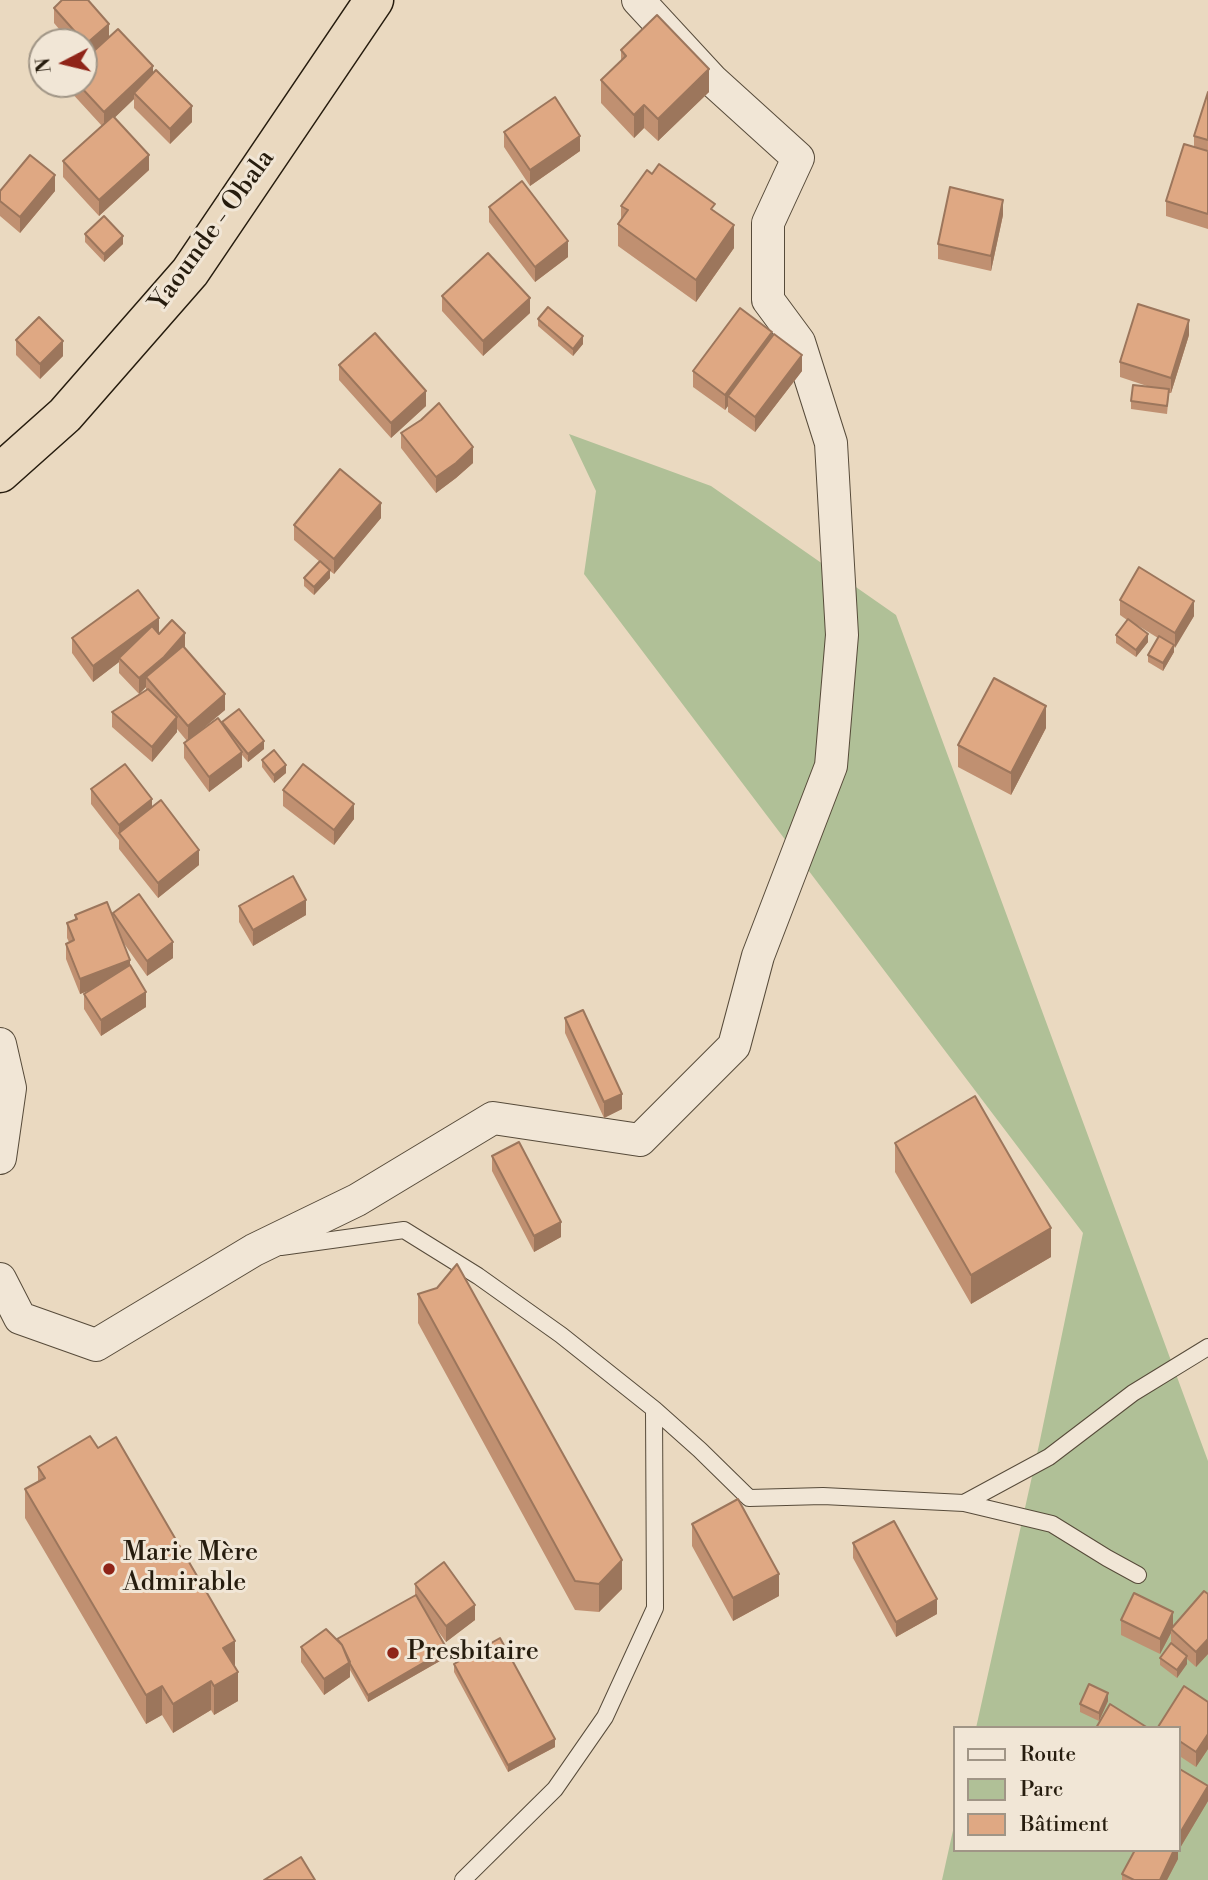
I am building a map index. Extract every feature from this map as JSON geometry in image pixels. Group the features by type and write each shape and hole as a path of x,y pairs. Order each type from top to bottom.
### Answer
{"highway":[{"name":"Yaounde - Obala","path":"0,473 65,415 190,272 374,0"}],"street":[{"path":"0,1279 20,1318 96,1345 254,1250 357,1200 493,1118 639,1140 734,1046 758,956 831,766 842,635 831,443 799,342 768,300 768,223 798,158 712,80 638,0"},
{"path":"0,1044 10,1088 0,1158"}],"lane":[{"path":"254,1250 404,1230 478,1276 561,1335 654,1409 749,1499 823,1496 964,1503 1052,1524 1138,1575"},
{"path":"964,1503 1049,1457 1133,1393 1208,1347"},
{"path":"463,1880 555,1789 605,1717 655,1608 654,1409"}],"green space":[{"path":"569,434 711,486 896,615 1208,1461 1208,1880 942,1880 953,1830 953,1852 1180,1852 1180,1726 976,1726 1083,1233 584,574 596,491"}],"building":[{"path":"62,0 88,0 109,24 98,34 98,28 72,28 54,8"},
{"path":"657,15 709,69 658,119 644,105 634,115 601,80 626,56 621,50"},
{"path":"118,29 153,66 104,112 91,98 98,98 98,47"},
{"path":"156,70 192,106 170,129 134,93"},
{"path":"1208,92 1208,140 1194,136"},
{"path":"555,97 580,136 530,170 504,132"},
{"path":"113,116 149,155 99,200 63,161"},
{"path":"1184,144 1208,151 1208,214 1166,201"},
{"path":"30,155 55,175 20,217 0,201 0,191"},
{"path":"659,164 715,204 711,209 734,225 696,280 618,224 628,210 621,206 647,170 652,174"},
{"path":"522,181 568,241 535,267 489,207"},
{"path":"950,187 1003,200 991,256 938,244"},
{"path":"104,216 123,236 104,254 85,234"},
{"path":"488,253 530,298 483,341 442,296"},
{"path":"1138,304 1189,320 1171,378 1120,362"},
{"path":"548,307 583,336 573,349 538,319"},
{"path":"740,308 772,332 725,395 693,371"},
{"path":"39,317 63,341 40,364 16,340"},
{"path":"375,333 426,391 391,423 339,365"},
{"path":"774,334 802,355 755,417 728,396"},
{"path":"1133,385 1169,389 1167,406 1131,401"},
{"path":"439,403 473,447 436,477 401,433 421,420"},
{"path":"340,469 381,503 334,559 294,525"},
{"path":"320,561 330,570 314,587 304,578"},
{"path":"1139,567 1194,601 1175,633 1120,600"},
{"path":"138,590 159,618 93,666 72,638"},
{"path":"1128,619 1148,634 1136,650 1116,635"},
{"path":"172,620 185,633 164,657 139,678 119,658 152,626 159,634"},
{"path":"1159,636 1174,645 1163,663 1148,655"},
{"path":"183,646 225,694 188,726 146,677"},
{"path":"994,678 1046,706 1011,773 958,745"},
{"path":"148,689 177,717 152,747 112,712"},
{"path":"239,709 264,741 248,754 222,722"},
{"path":"218,718 242,752 209,777 184,743"},
{"path":"274,750 286,765 274,775 262,760"},
{"path":"125,764 152,799 119,825 91,789"},
{"path":"303,764 354,804 334,830 283,790"},
{"path":"161,800 199,850 158,883 119,833"},
{"path":"293,876 306,900 253,930 239,906"},
{"path":"139,894 173,942 147,961 113,913"},
{"path":"107,902 130,960 80,979 66,944 74,940 67,923 77,919 75,915"},
{"path":"130,965 146,992 101,1020 84,994"},
{"path":"583,1010 622,1094 604,1102 565,1018"},
{"path":"975,1096 1051,1228 971,1275 895,1143"},
{"path":"519,1142 561,1222 534,1236 492,1156"},
{"path":"457,1264 622,1560 599,1584 575,1581 418,1294 437,1288"},
{"path":"90,1436 98,1448 116,1437 235,1641 223,1648 238,1672 214,1686 211,1681 173,1704 162,1686 146,1695 25,1489 45,1478 38,1467"},
{"path":"738,1499 779,1574 733,1598 692,1524"},
{"path":"894,1521 937,1599 896,1622 853,1543"},
{"path":"444,1562 475,1605 446,1626 415,1584"},
{"path":"1204,1591 1208,1594 1208,1639 1196,1652 1171,1629"},
{"path":"1134,1593 1173,1612 1160,1639 1121,1620"},
{"path":"416,1595 447,1649 368,1695 337,1639"},
{"path":"326,1629 342,1645 350,1662 324,1679 301,1647"},
{"path":"500,1638 555,1739 508,1765 454,1664"},
{"path":"1171,1643 1187,1656 1177,1670 1160,1658"},
{"path":"1089,1684 1108,1693 1099,1713 1080,1704"},
{"path":"1184,1686 1208,1702 1208,1734 1196,1752 1180,1741 1180,1726 1159,1726"},
{"path":"1110,1704 1145,1726 1097,1726"},
{"path":"1180,1769 1208,1786 1180,1833"},
{"path":"1134,1852 1173,1852 1160,1880 1134,1880 1122,1874"},
{"path":"301,1857 315,1880 264,1880"}],"place":[{"name":"Marie Mère Admirable","path":"109,1569"},
{"name":"Presbitaire","path":"393,1653"}]}
